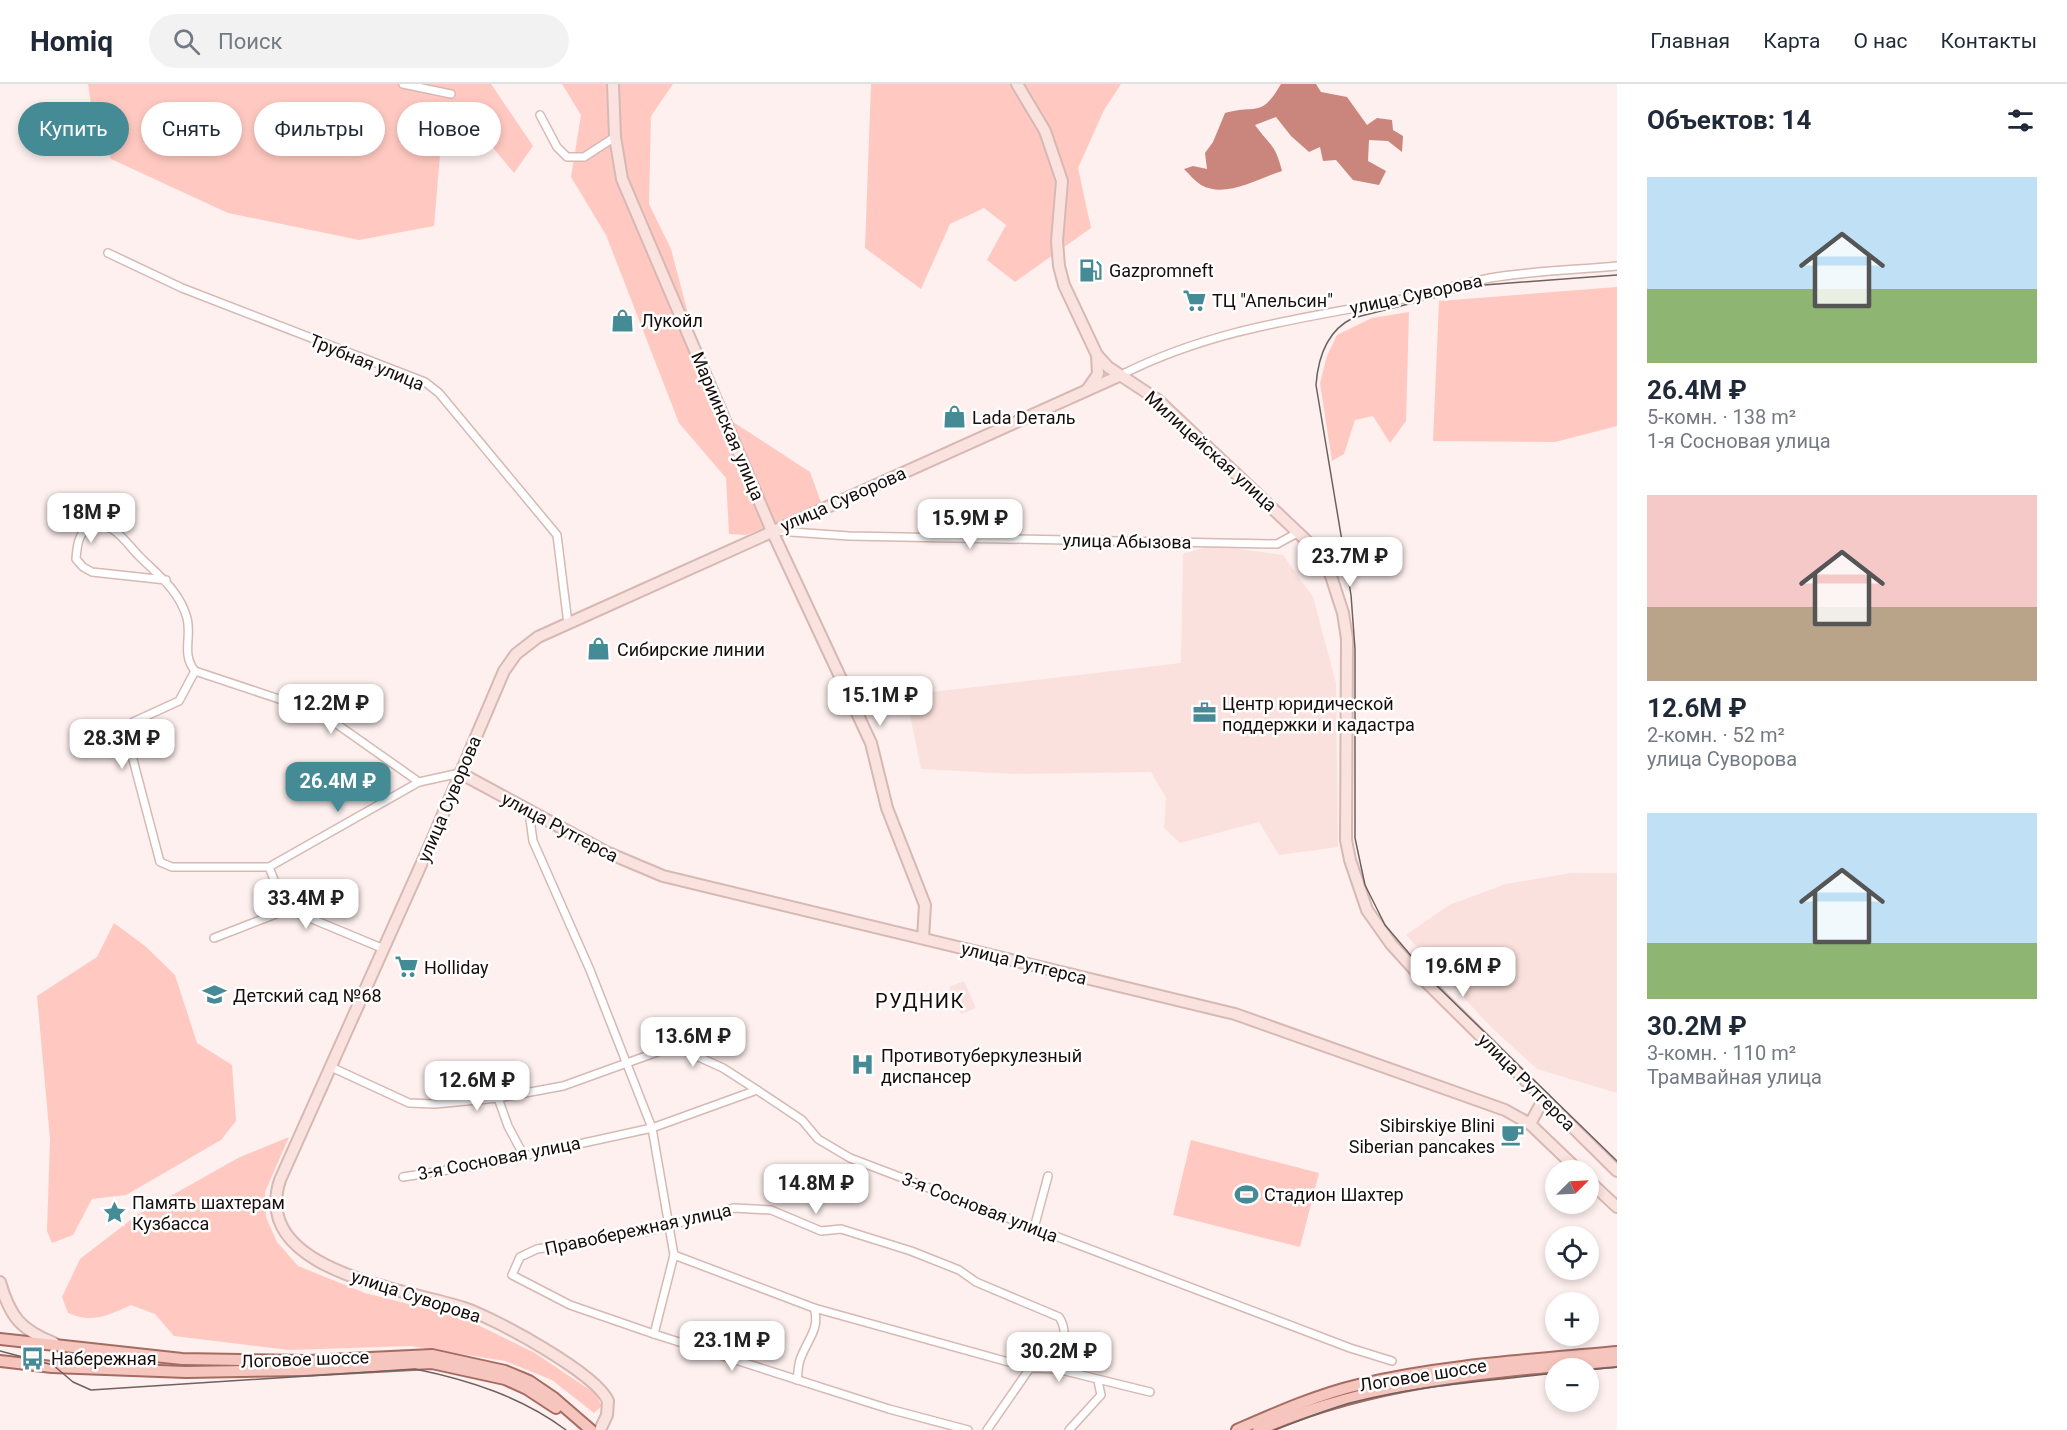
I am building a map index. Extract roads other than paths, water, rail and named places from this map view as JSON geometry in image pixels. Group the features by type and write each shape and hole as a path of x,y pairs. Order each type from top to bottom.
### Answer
{"main road":[{"name":"Мариинская улица","path":"613,84 615,137 622,179 772,531 871,743 887,808 925,905 923,938"},
{"path":"1017,84 1045,131 1062,181 1057,241 1059,266 1064,285 1097,355 1098,374 1087,391"},
{"name":"Милицейская улица","path":"1097,355 1121,375 1158,400 1299,532 1323,559 1343,613 1347,639 1346,840 1367,910"},
{"name":"улица Суворова","path":"600,1430 608,1408 606,1395 591,1381 545,1351 466,1309 384,1288 344,1273 309,1256 288,1237 278,1213 277,1191 510,661 530,642 568,624 1121,375"},
{"name":"улица Рутгерса","path":"460,773 606,852 663,876 1235,1014 1505,1110 1530,1124 1568,1160"},
{"name":"улица Рутгерса","path":"1367,910 1391,944 1420,976 1617,1171"},
{"path":"1530,1124 1544,1098"},
{"path":"1599,1190 1617,1207"},
{"path":"0,1282 4,1298 21,1325 57,1345"},
{"name":"Логовое шоссе","path":"0,1339 140,1356 266,1362 432,1355 505,1371 529,1382 554,1398 591,1430"},
{"name":"Логовое шоссе","path":"1237,1430 1310,1400 1381,1380 1468,1367 1617,1352"},
{"name":"Логовое шоссе","path":"1258,1430 1317,1406 1386,1387 1472,1375 1617,1361"},
{"name":"Логовое шоссе","path":"1,1362 186,1372 303,1370 410,1362 432,1363 490,1375 516,1384 551,1404 580,1430"}],"street":[{"path":"403,84 451,94"},
{"path":"540,115 557,147 567,157 584,157 615,137"},
{"name":"Трубная улица","path":"108,253 182,288 425,382 439,393 557,535 568,624"},
{"name":"улица Суворова","path":"1121,375 1188,345 1237,330 1385,303 1491,278 1617,266"},
{"path":"166,580 92,572 83,567 76,559 82,533 89,527 102,525 114,530 166,580 179,599 187,619 186,652 188,663 195,671 321,713 420,782"},
{"name":"улица Абызова","path":"772,531 849,536 1277,544 1299,532"},
{"path":"195,671 179,701 132,722 126,733 160,862 172,867 268,867 420,782 460,773"},
{"path":"529,812 534,841 543,865 628,1063 652,1128 674,1256 654,1334 797,1380 968,1430"},
{"path":"268,867 278,890 300,914 384,949"},
{"path":"214,938 294,908"},
{"path":"331,1067 409,1103 435,1104 498,1098 563,1086 674,1046 723,1068 757,1090"},
{"name":"3-я Сосновая улица","path":"403,1177 524,1156 652,1128 757,1090 802,1120 818,1139 850,1158 1340,1344 1392,1361"},
{"path":"498,1098 508,1125 524,1156"},
{"path":"1034,1228 1048,1176"},
{"name":"Правобережная улица","path":"654,1334 570,1305 512,1275 520,1257 537,1249 649,1231 734,1208 771,1210 821,1231 841,1229 911,1251 959,1270 976,1282 1059,1317 1065,1326 1065,1333 1057,1370"},
{"path":"674,1256 814,1308 1030,1368 1057,1370 1150,1392"},
{"path":"797,1380 800,1360 812,1339 817,1318 814,1308"},
{"path":"987,1430 1030,1368"},
{"path":"1069,1430 1101,1395 1098,1381"}],"tram line":[{"path":"1617,275 1484,285 1353,318 1336,330 1325,346 1321,355 1316,385 1351,595 1355,649 1355,838 1365,885 1385,925 1435,984 1617,1161"},
{"path":"0,1351 53,1365 73,1382 91,1390 415,1369 494,1391 531,1408 566,1430"},
{"path":"1599,1369 1617,1367"},
{"path":"1275,1430 1334,1408 1379,1396 1454,1384 1545,1374"}],"place":[{"name":"Gazpromneft","path":"1091,270"},
{"name":"ТЦ \"Апельсин\"","path":"1194,300"},
{"name":"Лукойл","path":"623,320"},
{"name":"Lada Dеталь","path":"954,417"},
{"name":"Сибирские линии","path":"599,649"},
{"name":"Центр юридической поддержки и кадастра","path":"1204,713"},
{"name":"Holliday","path":"406,967"},
{"name":"Детский сад №68","path":"215,995"},
{"name":"Противотуберкулезный диспансер","path":"863,1065"},
{"name":"Sibirskiye Blini Siberian pancakes","path":"1513,1135"},
{"name":"Стадион Шахтер","path":"1246,1194"},
{"name":"Память шахтерам Кузбасса","path":"114,1212"},
{"name":"Набережная","path":"33,1358"}],"district":[{"name":"РУДНИК","path":"920,1001"}]}
